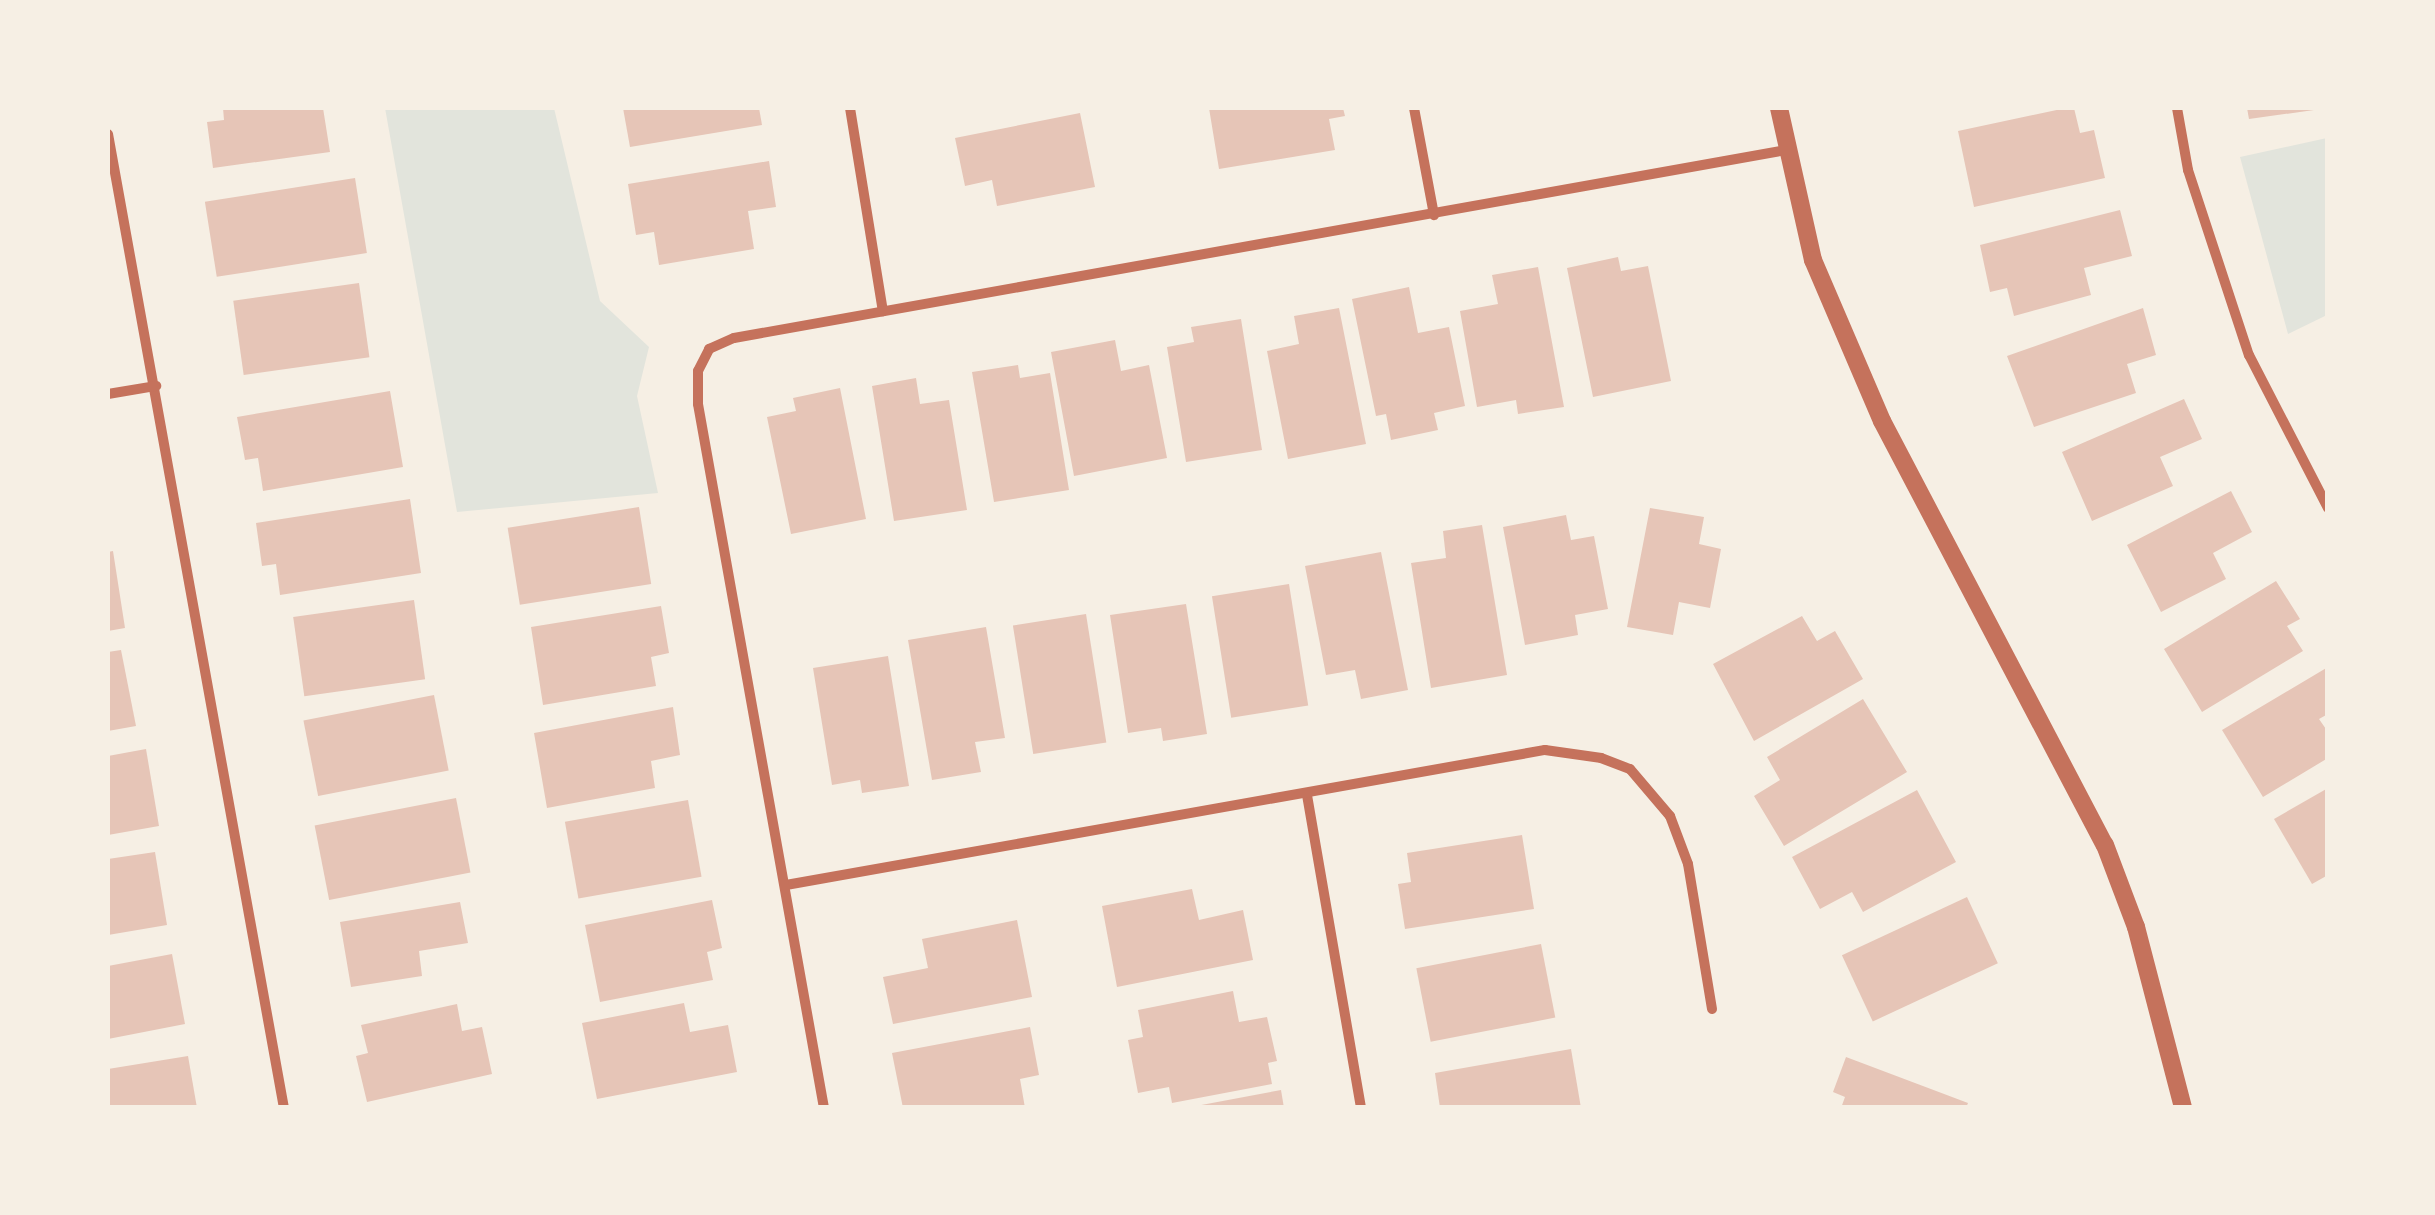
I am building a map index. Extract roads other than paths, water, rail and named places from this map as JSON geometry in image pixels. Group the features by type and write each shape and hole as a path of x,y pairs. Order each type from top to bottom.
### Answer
{"street":[{"path":"850,108 883,312"},
{"path":"1414,108 1434,215"},
{"path":"1779,108 1813,260 1882,421 2105,845 2136,926 2182,1108"},
{"path":"2177,108 2188,170 2249,355 2328,508"},
{"path":"108,134 284,1108"},
{"path":"824,1108 698,404 698,371 709,349 734,338 1786,150"},
{"path":"108,394 156,386"},
{"path":"786,886 1545,750 1601,758 1630,769 1670,816 1688,864 1712,1009"},
{"path":"1307,795 1361,1108"}]}
